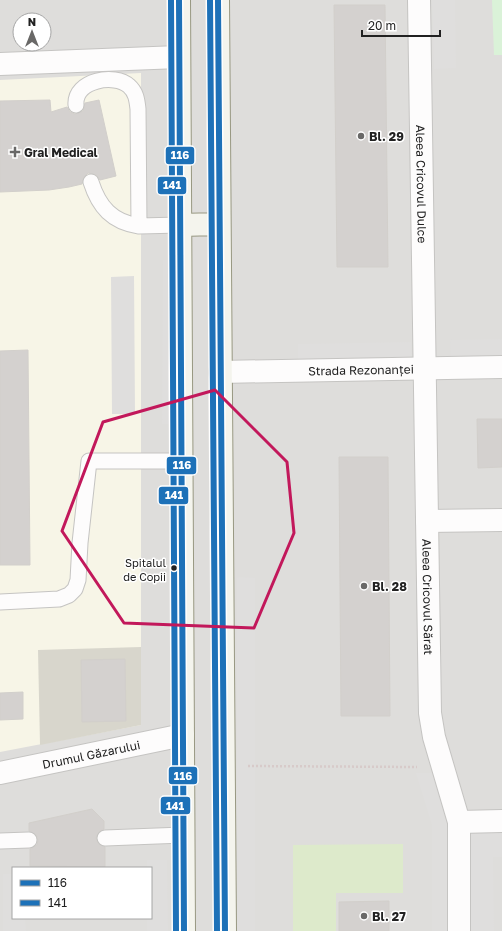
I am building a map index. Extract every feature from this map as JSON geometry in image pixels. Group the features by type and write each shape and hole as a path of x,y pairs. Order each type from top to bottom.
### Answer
{"main road":[{"path":"179,0 184,931"},
{"path":"218,0 225,931"},
{"path":"180,225 219,224"}],"street":[{"name":"Aleea Cricovul Dulce","path":"419,0 425,368"},
{"path":"0,64 179,57"},
{"name":"Strada Rezonanței","path":"220,372 502,367"},
{"name":"Aleea Cricovul Sărat","path":"425,368 430,713 434,737 459,822 459,931"},
{"path":"428,521 502,520"},
{"name":"Drumul Găzarului","path":"0,773 183,735"},
{"path":"459,822 502,821"}],"lane":[{"path":"76,105 76,100 80,90 94,82 118,80 125,83 134,93 138,109 139,226"},
{"path":"90,182 97,199 108,214 124,223 139,226 180,225"},
{"path":"0,602 54,600 69,595 75,589 78,580 80,542 89,461 182,461"},
{"path":"105,838 183,836"},
{"path":"0,841 29,840"}],"path":[{"path":"224,766 443,767"}],"highlighted area":[{"path":"215,390 287,462 294,533 254,628 124,623 62,531 103,422"}],"shaded area":[{"path":"0,0 502,0 502,931 0,931"},
{"path":"432,0 455,0 456,68 434,69"},
{"path":"141,73 141,725 0,752 0,80"},
{"path":"163,260 177,260 177,424 162,424"},
{"path":"134,276 135,414 112,414 111,277"},
{"path":"502,339 502,367 451,368 450,340"},
{"path":"411,342 412,369 298,370 298,344"},
{"path":"237,577 255,578 255,931 237,931"},
{"path":"141,647 141,725 40,745 38,650"},
{"path":"416,773 438,773 453,822 454,931 432,931 432,825"},
{"path":"470,832 502,832 502,857 493,857 494,931 470,931"},
{"path":"147,860 167,860 168,931 147,931 147,919 152,919 152,867 147,867"},
{"path":"3,874 12,874 12,919 25,919 26,931 3,931"}],"green space":[{"path":"492,0 502,0 502,55 494,55"},
{"path":"403,844 403,893 336,893 336,931 293,931 293,845"}],"building":[{"name":"Bl. 29","path":"334,5 385,5 388,267 337,267"},
{"path":"50,100 51,112 67,107 70,112 75,114 83,111 85,103 99,100 116,176 100,180 96,175 88,173 84,177 82,184 69,187 49,190 0,192 0,101"},
{"path":"28,350 30,565 0,565 0,351"},
{"path":"477,419 502,419 502,467 478,468"},
{"name":"Bl. 28","path":"339,457 388,457 390,716 341,716"},
{"path":"125,659 126,721 82,722 81,660"},
{"path":"23,692 23,719 0,720 0,693"},
{"path":"92,809 104,821 104,829 100,831 96,838 98,843 105,847 105,867 30,866 30,849 37,845 38,840 36,835 29,831 29,823"},
{"name":"Bl. 27","path":"389,901 389,931 339,931 339,902"}],"transit line":[{"name":"141","path":"171,0 176,931"},
{"name":"116","path":"179,0 184,931"},
{"name":"141","path":"210,0 217,931"},
{"name":"116","path":"218,0 225,931"}],"place":[{"name":"Bl. 29","path":"361,136"},
{"name":"Gral Medical","path":"15,152"},
{"name":"Spitalul de Copii","path":"174,568"},
{"name":"Bl. 28","path":"364,586"},
{"name":"Bl. 27","path":"364,916"}]}
